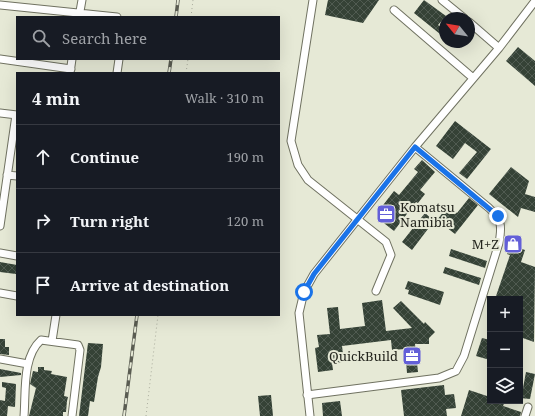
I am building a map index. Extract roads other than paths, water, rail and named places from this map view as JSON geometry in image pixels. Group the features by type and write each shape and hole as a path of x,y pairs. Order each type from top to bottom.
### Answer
{"street":[{"path":"0,4 79,16 82,0"},
{"path":"313,0 291,141 298,165 308,180 358,218 386,242 390,249 391,255 376,291"},
{"path":"442,0 457,12"},
{"path":"310,416 299,313 301,302 314,274 415,147 499,48 535,1"},
{"path":"394,10 473,78"},
{"path":"475,27 499,48"},
{"path":"0,59 71,71 72,60"},
{"path":"116,72 119,60"},
{"path":"0,113 16,115"},
{"path":"0,226 16,121"},
{"path":"307,395 439,378 456,371 464,356 502,229 498,216 415,147"},
{"path":"7,175 16,176"},
{"path":"0,253 16,256"},
{"path":"0,294 16,296"},
{"path":"52,341 56,316"},
{"path":"24,416 28,364 36,344 41,340 78,345 80,350 72,416"},
{"path":"0,358 28,364"},
{"path":"525,416 528,407"}],"railway":[{"path":"176,16 178,0"},
{"path":"169,72 171,60"},
{"path":"124,416 137,316"}],"place":[{"name":"Komatsu Namibia","path":"386,214"},
{"name":"M+Z","path":"513,244"},
{"name":"QuickBuild","path":"412,356"}]}
